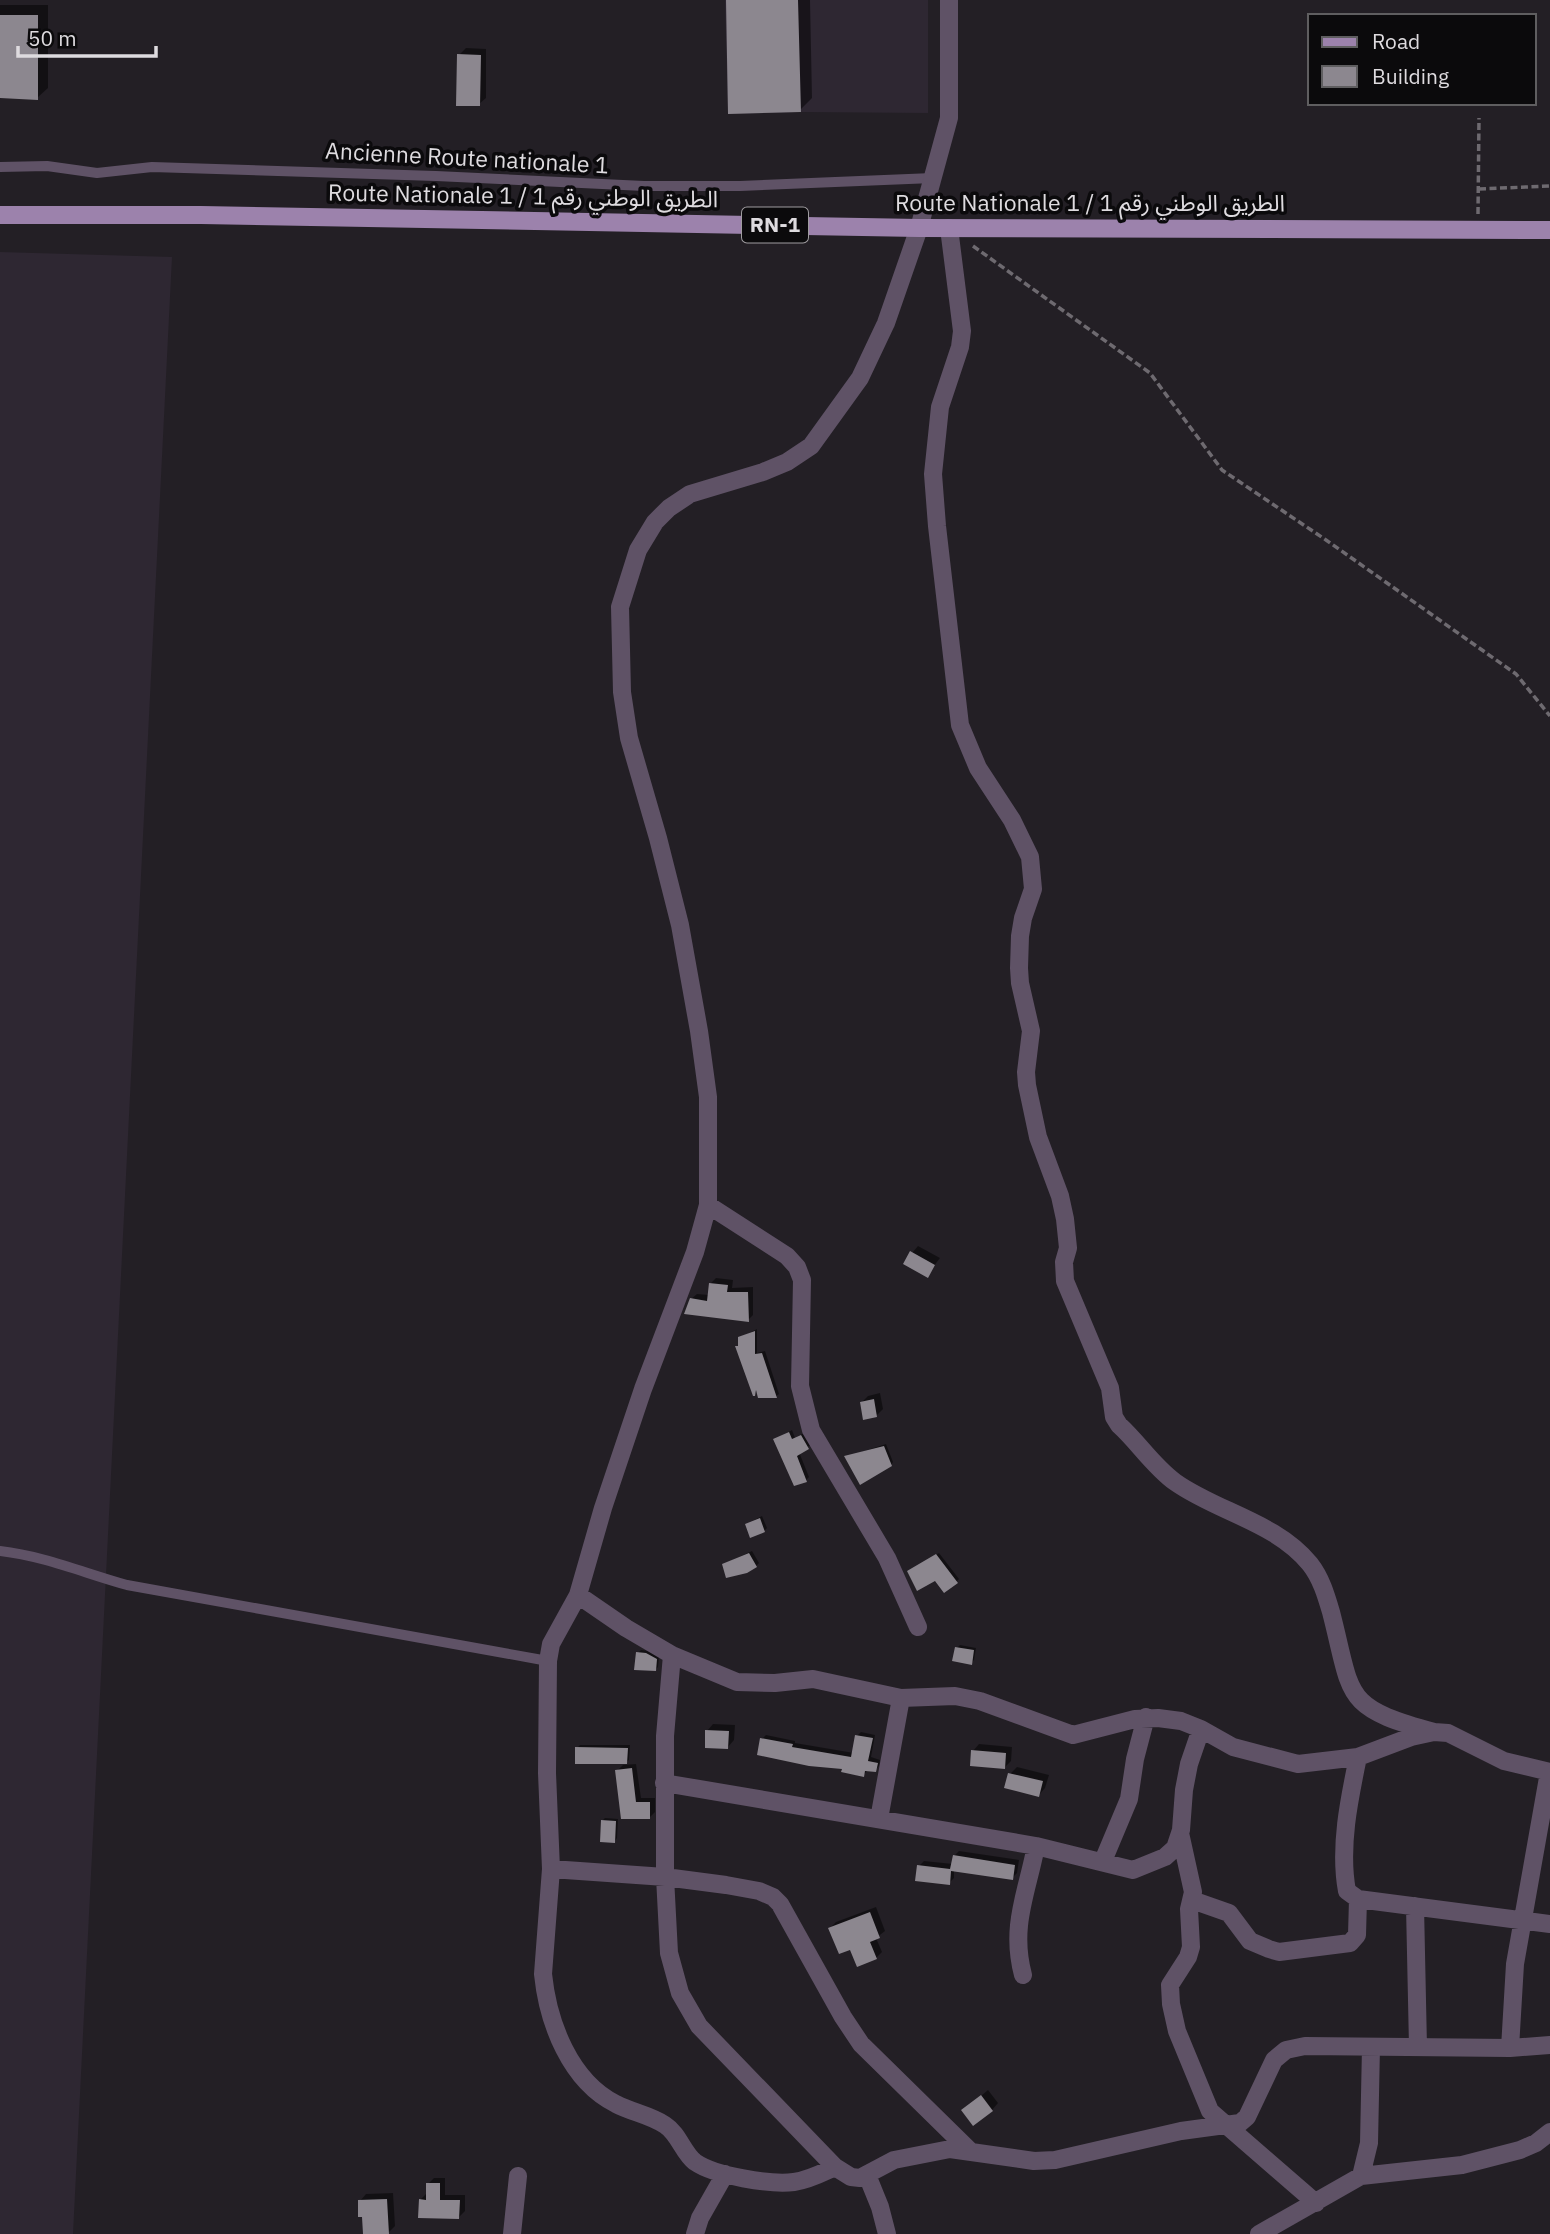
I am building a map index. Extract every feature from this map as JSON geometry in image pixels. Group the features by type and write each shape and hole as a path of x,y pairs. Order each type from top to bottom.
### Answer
{"main road":[{"name":"Route Nationale 1 / الطريق الوطني رقم 1","path":"0,215 242,216 919,228 1550,230"}],"street":[{"path":"835,2167 795,2182 725,2174 696,2162 667,2126 598,2094 577,2072 554,2023 543,1974 551,1869 547,1773 548,1661 551,1644 578,1595 607,1494 695,1252 708,1205 708,1097 699,1031 677,912 659,838 629,738 622,692 620,607 638,551 655,522 690,494 763,472 787,462 811,446 860,378 886,323 919,228 949,118 949,0"},
{"path":"949,228 961,331 960,347 940,407 933,474 937,526 960,724 978,768 1012,820 1030,857 1033,889 1021,927 1019,968 1031,1031 1027,1085 1038,1137 1065,1219 1068,1248 1064,1262 1065,1281 1110,1388 1114,1417 1119,1425 1173,1480 1290,1545 1310,1564 1326,1592 1344,1669 1356,1696 1368,1708 1394,1721 1448,1733 1504,1761 1549,1772 1513,1978 1510,2048"},
{"path":"708,1205 787,1256 797,1267 802,1280 803,1299 800,1386 811,1430 887,1558 918,1627"},
{"path":"578,1595 633,1633 672,1655 737,1682 775,1683 813,1679 901,1698 955,1696 980,1702 1073,1735 1146,1717 1181,1721 1202,1729 1233,1747 1298,1764 1358,1757 1411,1737 1434,1732"},
{"path":"672,1655 664,1736 665,1877 669,1953 680,1993 699,2026 835,2167 851,2176 860,2178 894,2160 950,2149 1034,2161 1055,2160 1181,2131 1240,2123 1247,2117 1274,2060 1286,2050 1305,2046 1510,2048 1550,2045"},
{"path":"879,1819 901,1698"},
{"path":"1103,1861 1129,1799 1135,1759 1146,1717"},
{"path":"664,1783 1036,1846 1103,1861 1120,1869 1133,1870 1165,1857 1175,1848 1180,1833 1189,1764 1202,1729"},
{"path":"1358,1757 1350,1796 1345,1879 1347,1891 1359,1899 1550,1924"},
{"path":"1180,1833 1193,1892 1189,1920 1191,1947 1185,1964 1170,1985 1175,2023 1210,2111 1316,2203"},
{"path":"1023,1975 1017,1937 1025,1888 1036,1846"},
{"path":"551,1869 665,1877 759,1891 772,1897 780,1904 861,2044 968,2150"},
{"path":"1192,1900 1229,1913 1250,1941 1279,1952 1350,1943 1357,1935 1359,1899"},
{"path":"1415,1906 1418,2047"},
{"path":"1361,2176 1369,2143 1371,2047"},
{"path":"1259,2234 1361,2176 1462,2165 1520,2150 1536,2143 1550,2132"},
{"path":"695,2234 700,2218 725,2174"},
{"path":"867,2175 887,2234"},
{"path":"512,2234 518,2176"}],"lane":[{"name":"Ancienne Route nationale 1","path":"0,167 47,166 97,173 165,167 657,186 795,185 933,178"},
{"path":"0,1550 50,1559 72,1569 127,1585 548,1661"}],"path":[{"path":"1478,229 1479,118"},
{"path":"1478,189 1550,187"},
{"path":"949,228 1150,373 1222,470 1516,674 1550,716"}],"shaded area":[{"path":"725,0 928,0 928,113 728,114"},
{"path":"0,252 172,257 73,2234 0,2234"}],"building":[{"path":"726,0 798,0 801,112 728,114"},
{"path":"0,15 38,15 38,100 0,98"},
{"path":"457,54 481,55 480,106 456,106"},
{"path":"910,1251 935,1265 928,1278 903,1264"},
{"path":"709,1283 728,1285 727,1292 748,1292 749,1322 684,1314 690,1298 707,1301"},
{"path":"755,1331 755,1354 762,1353 777,1398 758,1398 756,1390 753,1396 735,1346 738,1346 738,1337"},
{"path":"874,1399 877,1417 863,1420 860,1402"},
{"path":"789,1432 792,1439 801,1435 809,1449 797,1456 807,1482 794,1486 773,1439"},
{"path":"884,1446 892,1466 860,1485 844,1456"},
{"path":"760,1518 765,1532 750,1538 745,1524"},
{"path":"749,1553 757,1567 747,1573 726,1578 722,1564"},
{"path":"936,1554 958,1583 944,1593 935,1581 917,1591 907,1571"},
{"path":"955,1647 974,1650 972,1665 952,1661"},
{"path":"636,1652 646,1653 657,1659 656,1671 634,1670"},
{"path":"705,1730 729,1731 728,1749 705,1748"},
{"path":"855,1735 873,1738 868,1761 878,1763 876,1772 865,1771 864,1777 841,1772 842,1769 809,1766 757,1755 760,1738 793,1744 792,1747 851,1757"},
{"path":"575,1747 628,1748 627,1764 575,1764"},
{"path":"971,1750 1006,1753 1005,1769 970,1766"},
{"path":"632,1768 636,1802 650,1802 650,1819 621,1819 615,1770"},
{"path":"1008,1773 1043,1781 1039,1797 1004,1788"},
{"path":"601,1820 616,1821 615,1843 600,1842"},
{"path":"953,1855 1015,1865 1013,1880 951,1871 950,1885 915,1881 917,1865 950,1869"},
{"path":"870,1912 880,1938 870,1942 877,1959 857,1967 850,1950 839,1954 828,1928"},
{"path":"981,2095 993,2111 973,2126 961,2110"},
{"path":"426,2183 440,2183 440,2200 460,2200 459,2219 418,2218 419,2199 426,2200"},
{"path":"387,2199 389,2234 363,2234 362,2217 358,2217 358,2200"}]}
